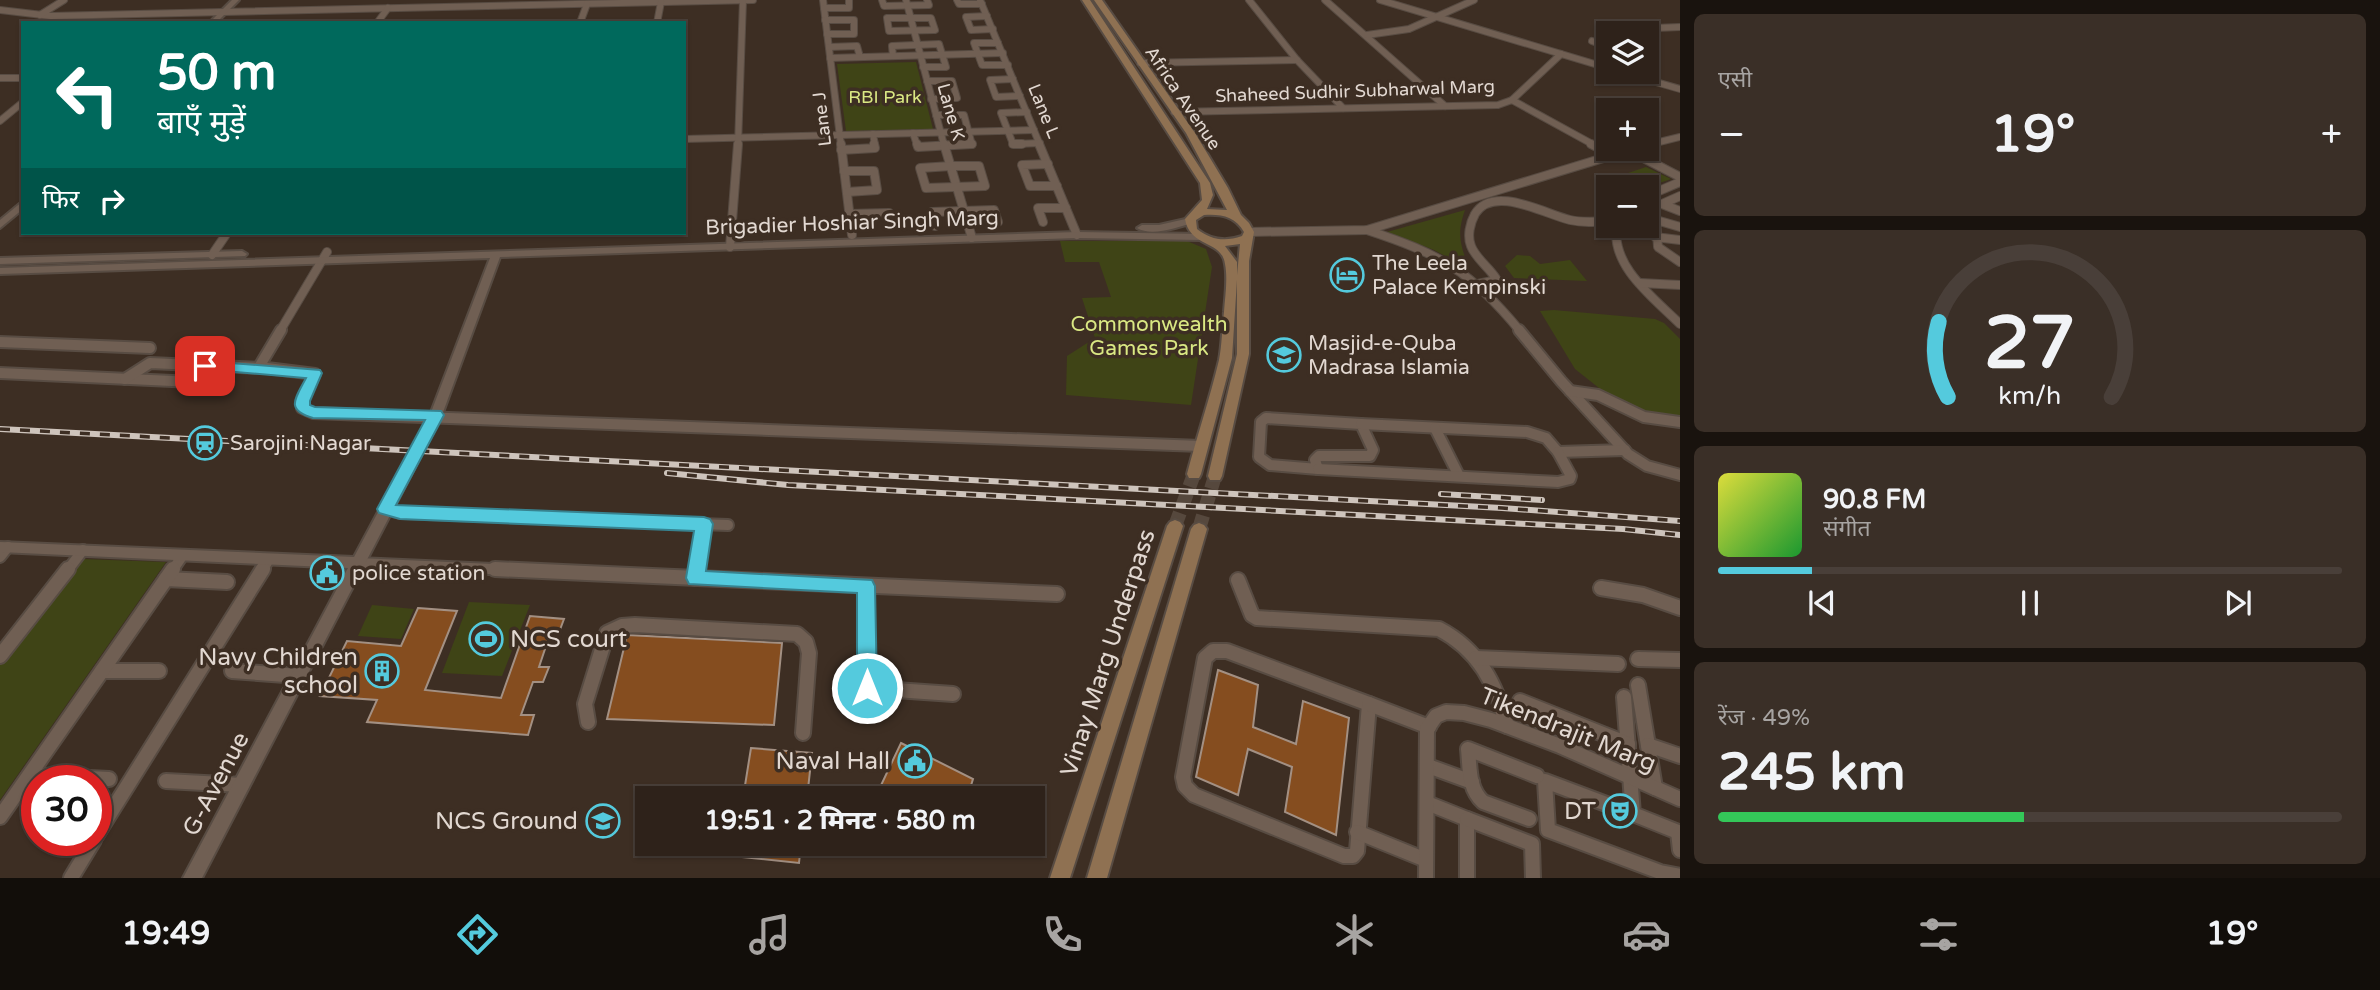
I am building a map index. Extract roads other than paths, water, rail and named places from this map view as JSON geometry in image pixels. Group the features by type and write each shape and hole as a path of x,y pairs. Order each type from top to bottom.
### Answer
{"main road":[{"name":"Africa Avenue","path":"1086,0 1205,183 1209,195 1207,203 1193,218"},
{"name":"Africa Avenue","path":"1098,0 1225,190 1236,217 1248,226 1247,235"},
{"path":"1194,474 1226,358 1231,262 1227,254 1192,230 1193,218 1219,212 1236,217"},
{"path":"1207,239 1230,243 1247,235 1243,352 1216,476"},
{"name":"Vinay Marg Underpass","path":"1061,876 1175,526"},
{"path":"1097,878 1199,529"}],"street":[{"path":"0,16 43,15 64,0"},
{"path":"51,16 73,0"},
{"path":"214,21 236,0"},
{"path":"408,8 414,0"},
{"path":"730,243 739,137 743,0"},
{"path":"0,10 51,16 388,9 566,2 587,4 753,0"},
{"path":"823,4 849,8 849,0"},
{"path":"882,0 884,6 906,3 929,5 928,0"},
{"path":"957,0 959,4 981,2"},
{"path":"1249,0 1297,60 1343,108"},
{"path":"1325,0 1445,106"},
{"path":"1380,0 1596,65"},
{"path":"1367,35 1402,31 1439,18 1474,0"},
{"path":"657,21 662,2"},
{"name":"Lane L","path":"981,2 1075,231"},
{"name":"Lane K","path":"906,3 971,235"},
{"path":"581,21 587,4"},
{"name":"Lane J","path":"823,4 852,235"},
{"path":"379,21 388,9"},
{"path":"987,16 966,17 971,30 993,29"},
{"path":"887,18 931,18 934,30 914,31 889,31 887,18"},
{"path":"825,20 854,20 854,34 827,34"},
{"path":"1659,28 1680,27"},
{"path":"998,43 974,43 982,65 1008,65"},
{"path":"894,56 892,46 939,44 947,67 923,67"},
{"path":"829,47 857,46 860,57"},
{"path":"830,58 1003,54"},
{"name":"Shaheed Sudhir Subharwal Marg","path":"1174,111 1482,106 1512,100 1561,54"},
{"path":"1140,63 1297,60"},
{"path":"0,78 21,78"},
{"path":"1013,79 990,80 996,97 1020,96"},
{"path":"927,81 952,81 957,99 931,99"},
{"path":"1659,83 1680,89"},
{"path":"1512,100 1596,146"},
{"path":"0,121 21,105"},
{"path":"1027,112 1001,113 1013,144 1040,144"},
{"path":"913,133 918,147 972,145 964,115 936,115"},
{"path":"686,139 1034,130"},
{"path":"841,149 875,148 873,134"},
{"path":"1659,142 1680,137"},
{"path":"1247,235 1367,230 1596,158"},
{"path":"1649,161 1680,180"},
{"path":"1048,164 1023,165 1030,186 1057,186"},
{"path":"979,166 985,186 957,186 926,188 920,168 979,166"},
{"path":"844,171 874,171 877,190 847,192"},
{"path":"1659,190 1680,180"},
{"path":"1680,195 1662,204 1680,211"},
{"path":"0,215 21,197"},
{"path":"1478,284 1497,280 1471,245 1469,233 1473,215 1479,207 1492,202 1513,201 1596,228"},
{"path":"0,225 21,206"},
{"path":"1043,222 1038,208 1066,208"},
{"path":"935,226 932,212 994,210 998,222"},
{"path":"849,214 889,213 892,225"},
{"name":"Brigadier Hoshiar Singh Marg","path":"0,271 325,256 1159,228 1193,218"},
{"path":"1583,222 1596,221"},
{"path":"1659,221 1680,227"},
{"path":"1367,230 1437,256 1478,284 1625,450 1647,466 1680,475"},
{"name":"Brigadier Hoshiar Singh Marg","path":"1075,231 1207,239"},
{"path":"212,255 227,235"},
{"name":"Brigadier Hoshiar Singh Marg","path":"730,243 852,235 971,235"},
{"path":"1659,237 1680,240"},
{"path":"1615,238 1620,256 1640,283 1680,324"},
{"path":"1655,238 1662,254 1680,262"},
{"name":"G-Avenue","path":"192,878 436,415 498,251"},
{"path":"0,261 212,255 325,256"},
{"path":"261,368 259,366 325,256"},
{"path":"1640,283 1680,285"},
{"path":"0,342 150,348"},
{"path":"125,379 150,363 315,373 302,401 303,408 313,413 436,415 1201,446"},
{"path":"0,373 194,382"},
{"path":"1570,391 1598,395 1644,417 1680,422"},
{"path":"1266,418 1434,428 1527,432 1546,438 1558,452 1571,476 1570,479 1558,482 1275,466 1259,457 1261,422 1266,418"},
{"path":"1318,469 1315,460 1319,456 1365,457 1373,453 1361,424"},
{"path":"1434,428 1459,477"},
{"path":"1558,452 1625,450"},
{"path":"386,509 400,513 728,525"},
{"path":"695,578 704,524"},
{"path":"3,550 83,550 1057,594"},
{"path":"0,656 83,550"},
{"path":"37,765 183,555"},
{"path":"112,811 269,559"},
{"path":"166,579 227,582"},
{"path":"1238,580 1252,615 1257,618 1439,629 1449,633 1476,658 1499,694 1507,726"},
{"path":"866,586 867,688 953,694"},
{"path":"1601,588 1643,595 1680,608"},
{"path":"588,722 585,704 607,633 613,628 635,625 797,635 806,642 809,653 803,733"},
{"path":"1369,704 1357,851 1353,856 1343,856 1194,795 1185,786 1183,777 1205,658 1213,651 1227,651 1369,704 1429,727 1426,878"},
{"path":"1476,658 1618,664"},
{"path":"1638,659 1680,660"},
{"path":"102,671 159,671"},
{"path":"232,671 299,676"},
{"path":"1638,685 1655,788"},
{"path":"1624,697 1633,814"},
{"path":"1520,701 1628,744"},
{"name":"Tikendrajit Marg","path":"1429,727 1435,716 1460,712 1507,726 1680,799"},
{"path":"1648,745 1680,756"},
{"path":"1529,819 1476,797 1468,749 1537,776"},
{"path":"1428,766 1472,782"},
{"path":"166,781 242,785"},
{"path":"1680,850 1678,832 1545,781 1548,830 1660,872 1680,876"},
{"path":"0,817 21,788"},
{"path":"1427,803 1532,844 1533,878"},
{"path":"1467,819 1467,878"},
{"path":"1357,832 1426,860"},
{"path":"71,878 84,856"}],"tunnel":[{"path":"1175,526 1194,474"},
{"path":"1199,529 1215,476"}],"railway":[{"path":"0,429 1502,508 1680,521"},
{"path":"667,473 788,485 1623,529 1680,535"},
{"path":"1441,494 1542,500"}],"place":[{"name":"The Leela Palace Kempinski","path":"1347,275"},
{"name":"Masjid-e-Quba Madrasa Islamia","path":"1284,355"},
{"name":"Sarojini Nagar","path":"205,443"},
{"name":"police station","path":"327,573"},
{"name":"NCS court","path":"486,639"},
{"name":"Navy Children school","path":"382,671"},
{"name":"Naval Hall","path":"915,761"},
{"name":"DT","path":"1620,811"},
{"name":"NCS Ground","path":"603,821"}],"park label":[{"name":"RBI Park","path":"885,97"},
{"name":"Commonwealth Games Park","path":"1149,336"}]}
